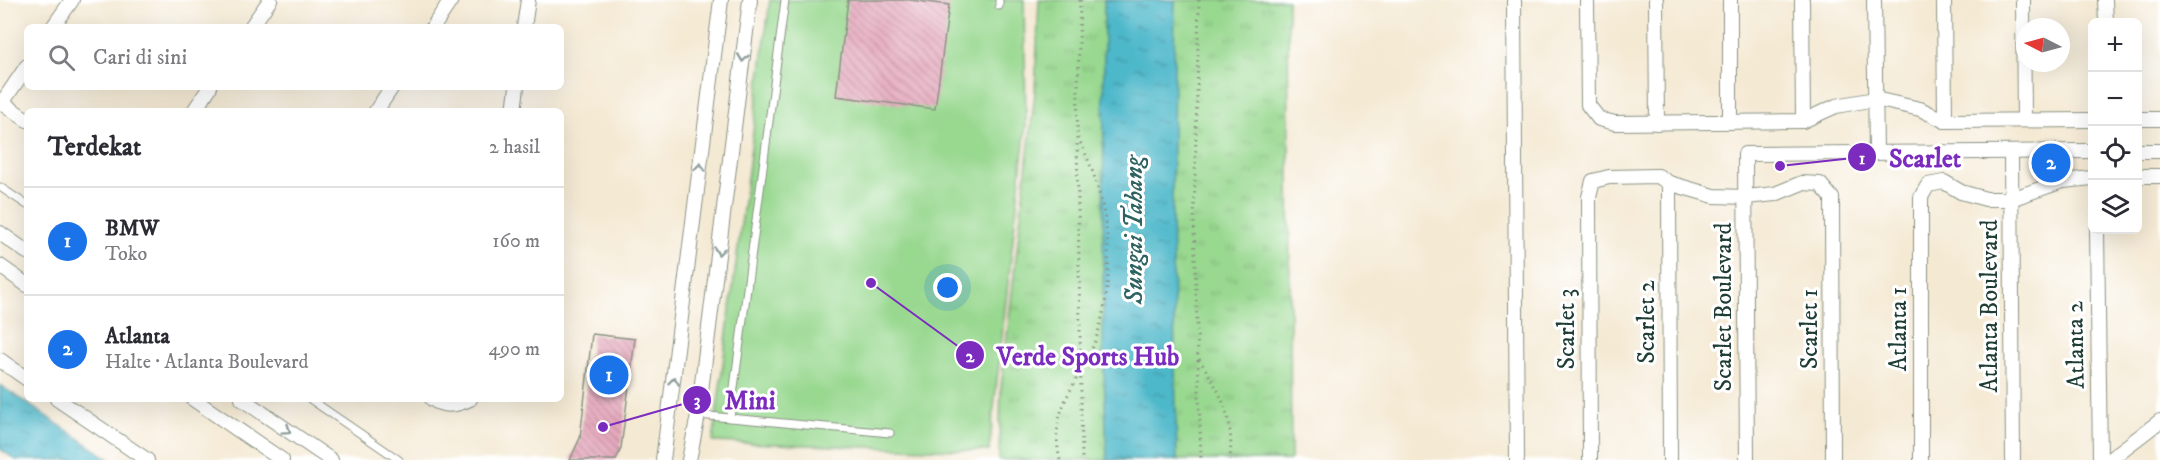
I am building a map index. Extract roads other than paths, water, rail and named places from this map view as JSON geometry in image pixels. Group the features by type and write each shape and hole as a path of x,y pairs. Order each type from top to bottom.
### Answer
{"street":[{"path":"55,24 72,0"},
{"path":"253,24 270,0"},
{"path":"435,24 451,0"},
{"path":"524,24 528,0"},
{"path":"663,460 721,0"},
{"path":"689,460 698,415 750,0"},
{"path":"1514,0 1517,460"},
{"path":"1587,0 1588,105 1599,119 1615,123 1803,121 1836,106 1875,99 1920,109 1945,121 2088,120"},
{"path":"1656,0 1657,123"},
{"path":"1730,0 1730,122"},
{"path":"1802,0 1803,121"},
{"path":"1874,0 1876,153 2088,151"},
{"path":"1944,0 1945,121"},
{"path":"2023,0 2024,120"},
{"path":"2105,0 2106,18"},
{"path":"24,70 1,102 24,118"},
{"path":"196,108 208,90"},
{"path":"378,108 390,90"},
{"path":"514,108 517,90"},
{"path":"2142,119 2160,119"},
{"path":"2142,151 2160,151"},
{"name":"Atlanta Boulevard","path":"2011,152 2013,460"},
{"name":"Scarlet Boulevard","path":"1747,460 1745,154 1876,153"},
{"name":"Scarlet 3","path":"1590,460 1589,197 1593,181 1609,177 1658,176 1669,183"},
{"path":"2142,176 2160,176"},
{"path":"2011,199 2063,181 2088,178"},
{"name":"Atlanta 1","path":"1921,460 1921,197 1928,185 1944,182 1960,192 1986,199 2011,199"},
{"path":"1669,183 1714,196 1746,197"},
{"name":"Scarlet 2","path":"1669,183 1670,460"},
{"name":"Scarlet 1","path":"1746,197 1775,195 1802,183 1820,184 1832,198 1833,460"},
{"path":"0,233 24,250"},
{"name":"Atlanta 2","path":"2097,234 2100,460"},
{"path":"0,266 24,283"},
{"path":"0,360 24,377"},
{"path":"61,402 147,460"},
{"path":"197,402 282,460"},
{"path":"246,402 332,460"},
{"path":"436,402 455,406 464,402"},
{"path":"2109,460 2160,421"}],"lane":[{"path":"730,418 785,0"},
{"path":"0,187 24,203"},
{"path":"314,402 399,460"},
{"path":"698,415 890,433"}],"water":[{"name":"Sungai Tahang","path":"1104,0 1175,0 1172,210 1177,460 1107,460 1103,343"},
{"path":"0,385 111,460 16,460 0,449"}],"place":[{"name":"Atlanta","path":"2051,163"},
{"name":"Scarlet","path":"1780,166"},
{"name":"Verde Sports Hub","path":"871,283"},
{"name":"BMW","path":"609,375"},
{"name":"Mini","path":"603,427"}]}
